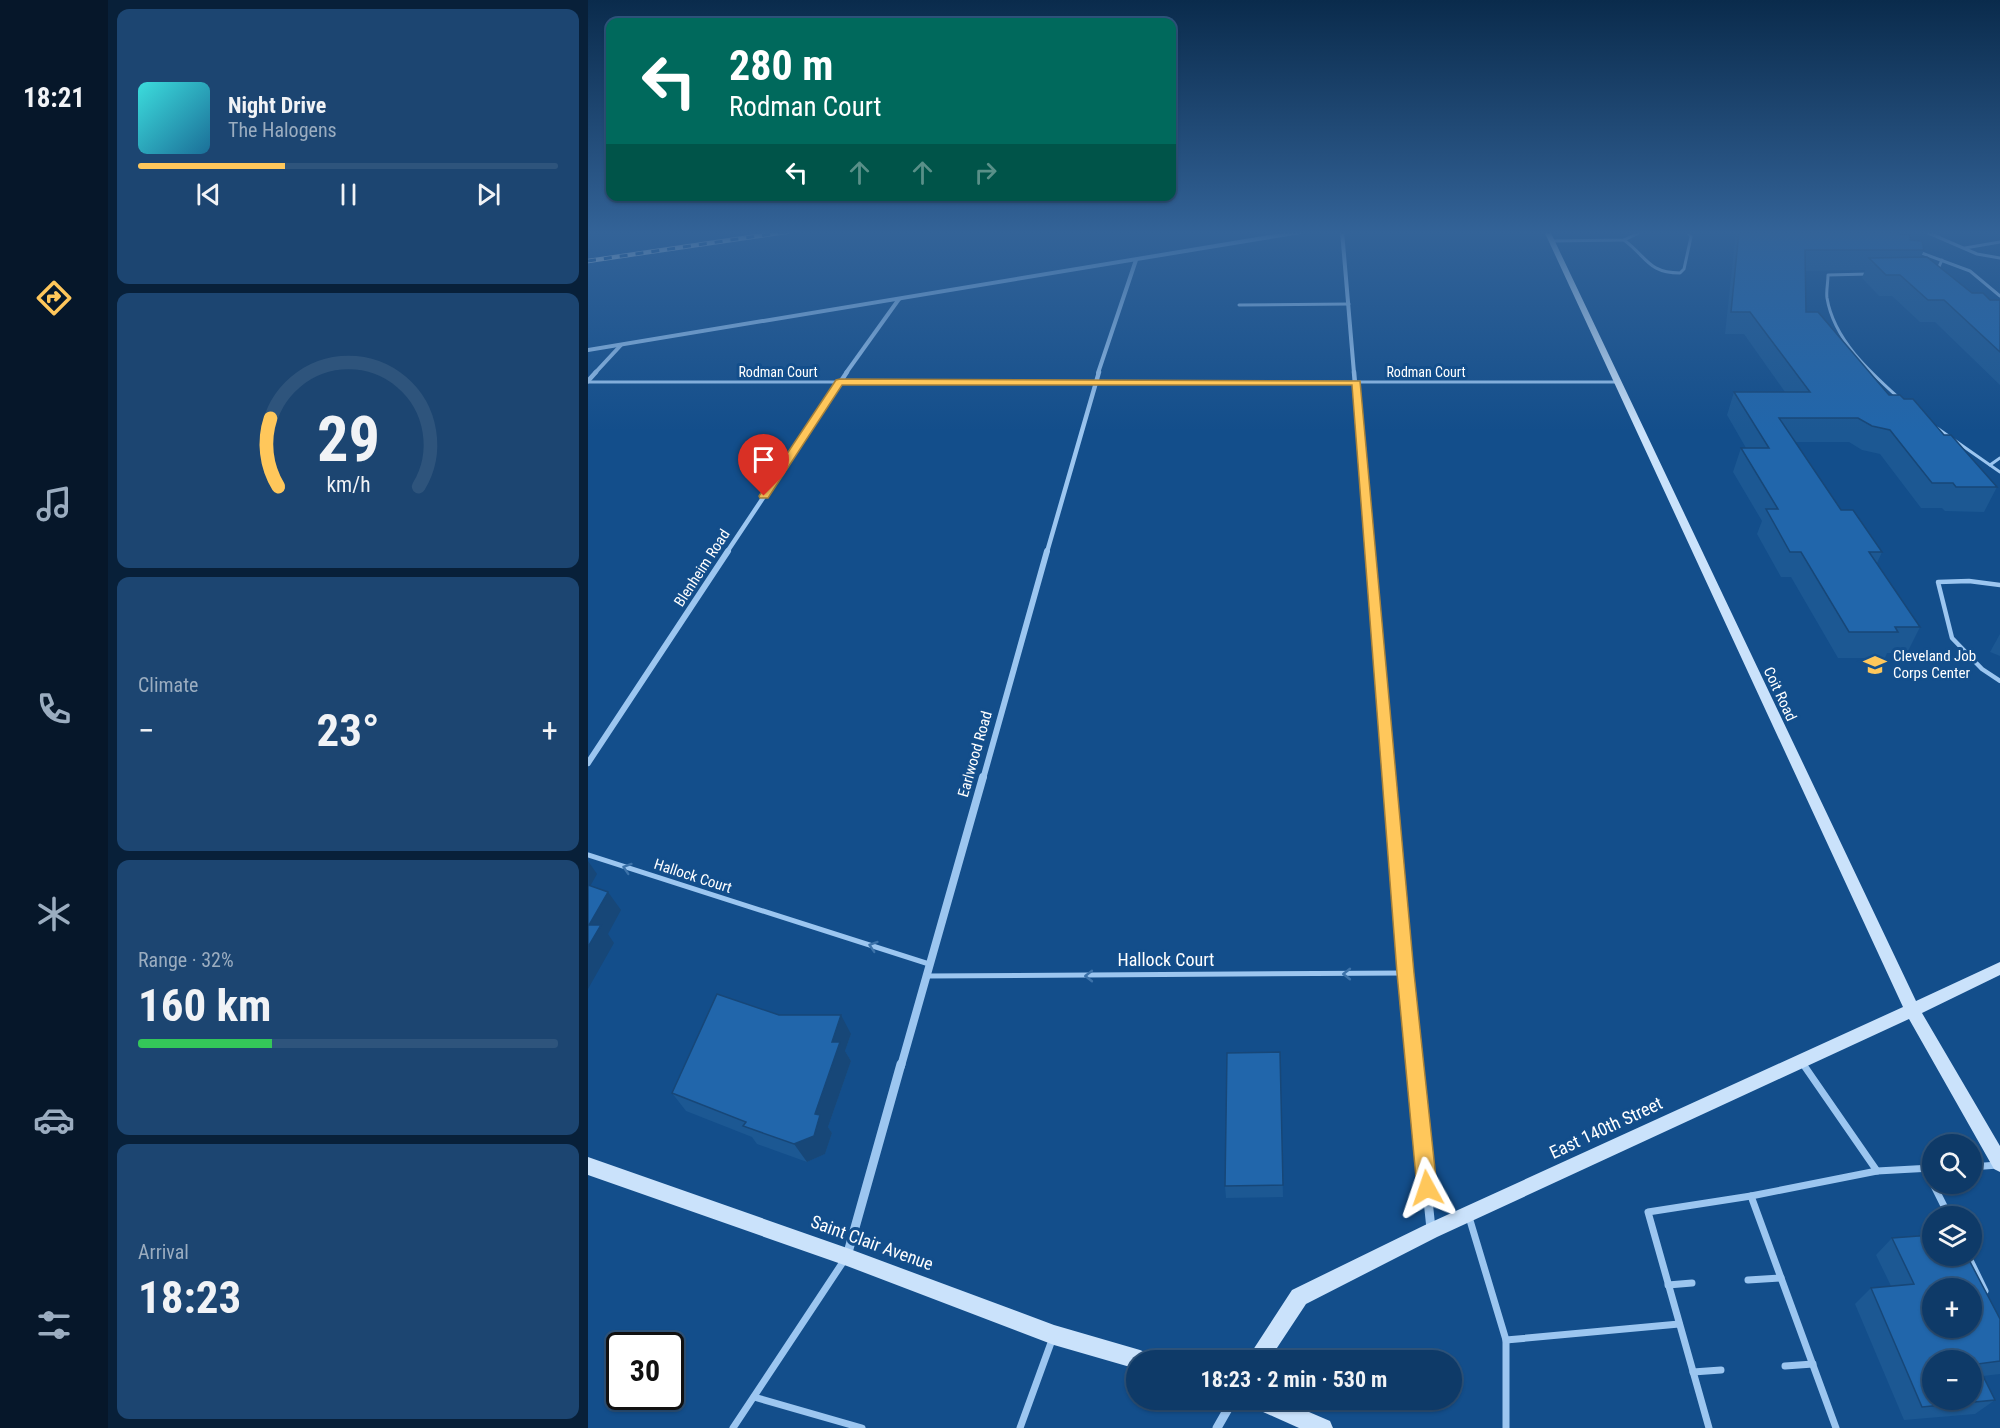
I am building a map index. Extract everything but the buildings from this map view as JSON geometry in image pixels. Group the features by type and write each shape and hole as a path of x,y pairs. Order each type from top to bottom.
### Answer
{"street":[{"path":"588,350 900,298"},
{"name":"Blenheim Road","path":"588,762 840,382 900,298"},
{"name":"Earlwood Road","path":"847,1257 1095,382 1123,298"},
{"path":"1348,298 1405,973 1431,1231"},
{"name":"Coit Road","path":"1577,298 1913,1011 2000,1164"},
{"path":"588,381 622,345"},
{"name":"East 140th Street","path":"1265,1350 1299,1297 1431,1231 1913,1011 2000,968"},
{"name":"Saint Clair Avenue","path":"588,1166 847,1257 1054,1335 1126,1356"},
{"path":"1217,1428 1227,1410"},
{"path":"1282,1410 1323,1428"}],"lane":[{"path":"1827,298 1838,329 1869,371 1901,400"},
{"path":"1239,305 1349,304"},
{"name":"Rodman Court","path":"588,381 1616,382"},
{"path":"1936,428 2000,472"},
{"path":"1990,465 2000,458"},
{"path":"2000,585 1969,581 1938,582 1952,638 1982,669 2000,681"},
{"name":"Hallock Court","path":"588,855 929,964"},
{"name":"Hallock Court","path":"927,976 1405,973"},
{"path":"1801,1062 1877,1171"},
{"path":"1982,1166 2000,1164"},
{"path":"1709,1428 1648,1212 1751,1196 1877,1171 1922,1168"},
{"path":"1751,1196 1836,1428"},
{"path":"1468,1214 1506,1340 1506,1428"},
{"path":"733,1428 847,1257"},
{"path":"1973,1266 1991,1302"},
{"path":"1748,1280 1781,1278"},
{"path":"1668,1285 1692,1283"},
{"path":"1506,1340 1679,1324"},
{"path":"1020,1428 1054,1335"},
{"path":"1785,1366 1813,1365"},
{"path":"1693,1372 1722,1370"},
{"path":"754,1397 862,1428"}],"place":[{"name":"Cleveland Job Corps Center","path":"1875,665"}],"route":[{"path":"764,496 840,382 1357,382 1405,973 1427,1188"}]}
